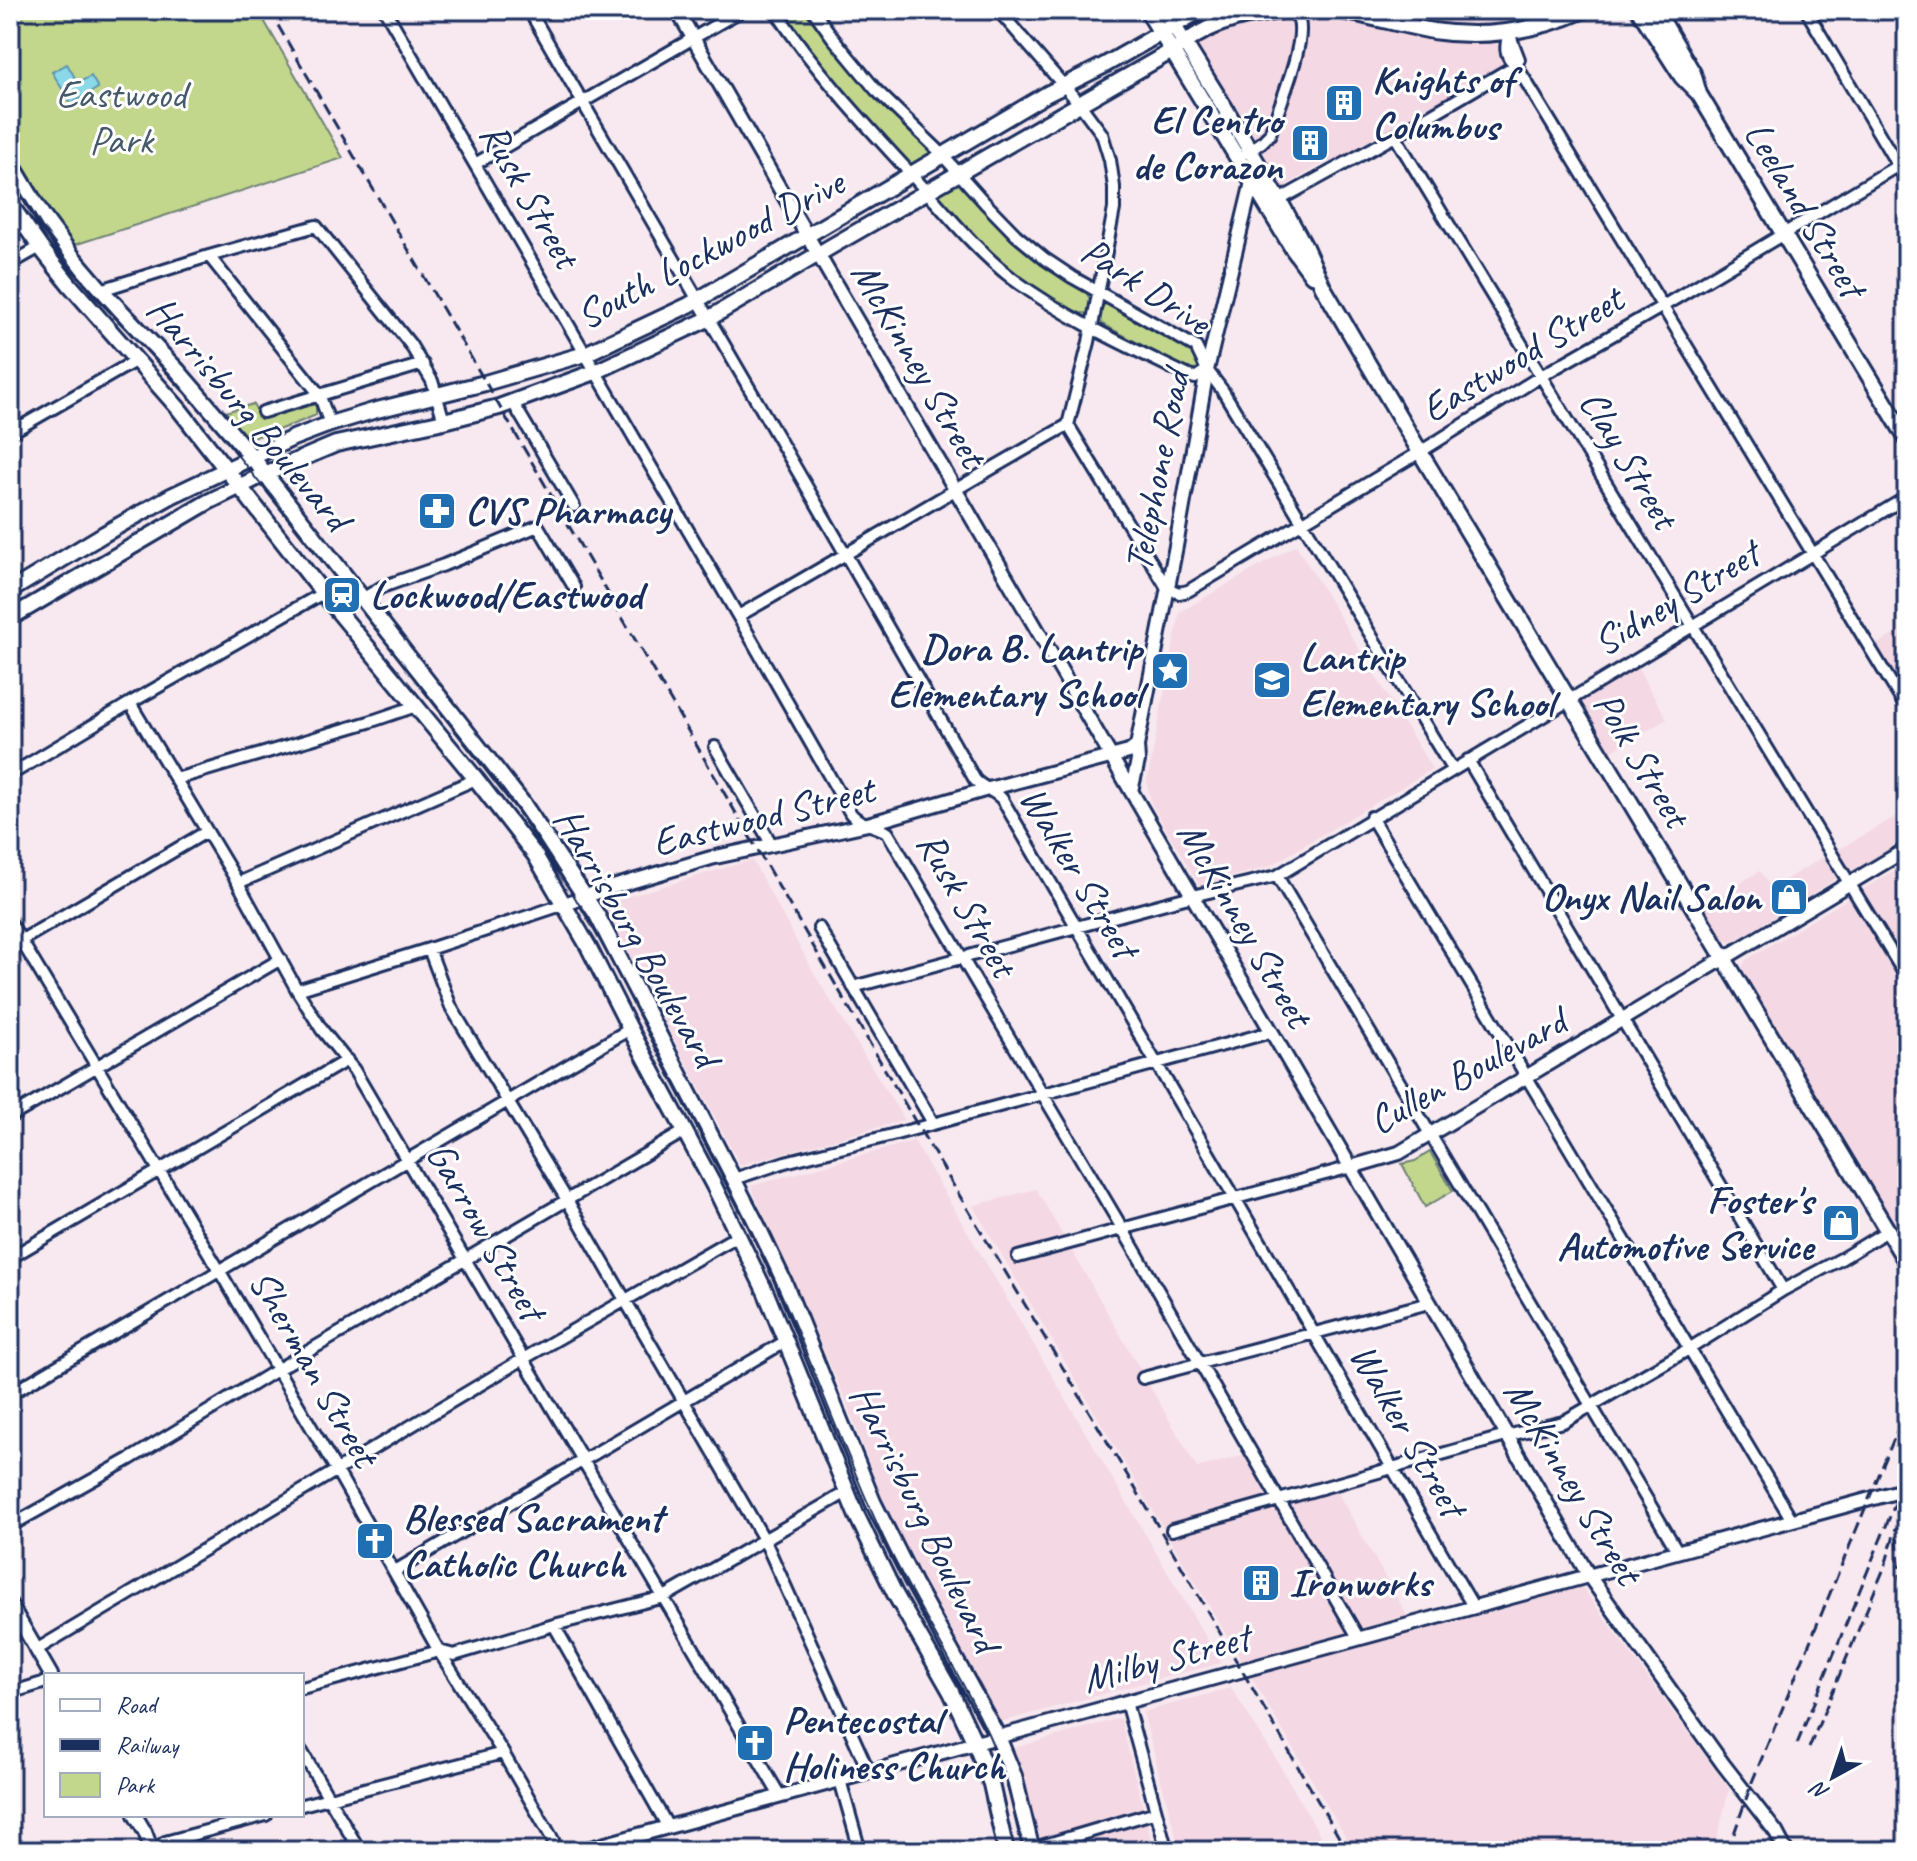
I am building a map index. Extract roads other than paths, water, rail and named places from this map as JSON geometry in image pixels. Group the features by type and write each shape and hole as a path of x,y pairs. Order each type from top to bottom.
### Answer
{"main road":[{"name":"Polk Street","path":"1147,10 1167,29 1245,155 1273,203 1293,249 1323,287 1907,1263"},
{"name":"Polk Street","path":"1164,10 1167,29"},
{"name":"South Lockwood Drive","path":"10,591 171,496 330,424 585,354 698,300 1047,94 1201,10"},
{"name":"South Lockwood Drive","path":"10,618 208,502 265,474 336,444 499,407 595,372 708,319 1195,35 1236,18 1293,10"},
{"path":"1336,10 1465,34 1509,33 1547,24 1584,10"},
{"name":"Leeland Street","path":"1639,10 1682,77 1699,94 1907,439"},
{"name":"Leeland Street","path":"1656,10 1693,73 1699,94"},
{"name":"Polk Street","path":"1245,155 1252,182 1273,203"},
{"name":"Harrisburg Boulevard","path":"10,161 44,218 72,256 252,457 524,805 585,896 734,1179 784,1282 873,1502 998,1737 1014,1776 1032,1850"},
{"name":"Harrisburg Boulevard","path":"10,204 40,247 179,409 323,593 476,779 535,855 565,904 714,1186 766,1293 847,1492 895,1594 951,1692 975,1743 991,1784 1006,1851"},
{"path":"104,534 118,556"}],"street":[{"name":"Rusk Street","path":"385,10 851,814 888,833 1122,1228 1359,1639"},
{"name":"Walker Street","path":"529,10 975,780 1002,799 1474,1608"},
{"name":"McKinney Street","path":"677,10 1589,1576 1723,1764 1776,1832 1786,1851"},
{"path":"475,164 742,10"},
{"name":"Park Drive","path":"775,10 799,47 911,175 960,230 1011,277 1092,328 1189,376 1195,378 1207,370 1196,347 1099,293 1045,259 1016,235 943,155 876,90 813,10"},
{"path":"998,10 1079,103 1102,134 1110,160 1114,187 1111,229 1092,328 1068,425 1167,588"},
{"path":"1245,155 1270,134 1300,40 1300,22 1293,10"},
{"path":"1806,10 1902,162 1907,181"},
{"path":"1242,225 1252,214 1516,65 1519,59 1509,33"},
{"path":"1516,65 1907,709"},
{"name":"Clay Street","path":"1395,136 1907,978"},
{"name":"Eastwood Street","path":"1167,588 1179,593 1188,591 1541,376 1902,162"},
{"name":"Telephone Road","path":"1131,791 1207,370 1252,182"},
{"path":"101,290 316,226 410,344 432,381 444,421"},
{"path":"10,264 40,247"},
{"path":"209,256 319,394 330,424"},
{"path":"10,433 135,361"},
{"path":"263,412 423,364"},
{"path":"1207,370 1223,391 1452,769"},
{"path":"512,401 574,506"},
{"path":"738,616 1068,425"},
{"name":"Sidney Street","path":"853,987 1277,876 1907,497"},
{"path":"362,599 382,587 538,526 574,587"},
{"path":"10,775 323,593"},
{"name":"Garrow Street","path":"130,703 238,883 297,990 322,1030 347,1060 407,1159 780,1796"},
{"path":"176,779 416,706"},
{"path":"1111,757 1129,752 1137,746"},
{"path":"715,747 772,845"},
{"name":"Eastwood Street","path":"297,990 711,858 868,824 1111,757"},
{"path":"1468,760 1783,1290"},
{"path":"238,883 476,779"},
{"path":"1371,817 1792,1520"},
{"path":"15,942 206,832"},
{"name":"Cullen Boulevard","path":"1018,1257 1399,1153 1907,849"},
{"path":"1277,876 1678,1552"},
{"name":"Sherman Street","path":"10,922 15,942 97,1067 278,1369 439,1651 553,1840 554,1851"},
{"path":"819,928 933,1123"},
{"path":"429,949 451,1007 765,1541 869,1772"},
{"path":"10,1117 281,959"},
{"path":"10,1394 630,1029"},
{"path":"734,1179 785,1162 1271,1032"},
{"path":"10,1258 347,1060"},
{"path":"10,1526 130,1459 685,1131"},
{"path":"1172,1530 1563,1422 1887,1231"},
{"path":"36,1650 523,1359 737,1236"},
{"path":"1143,1378 1429,1303"},
{"path":"395,1571 786,1341"},
{"name":"Milby Street","path":"580,1851 1907,1489"},
{"path":"304,1687 439,1651 454,1655 664,1597 847,1492"},
{"path":"10,1604 50,1673"},
{"path":"554,1625 668,1827"},
{"path":"10,1693 44,1683"},
{"path":"1126,1702 1167,1851"},
{"path":"304,1804 503,1753"},
{"path":"304,1755 360,1851"},
{"path":"840,1780 860,1851"},
{"path":"1032,1850 1156,1812"},
{"path":"136,1817 154,1851 165,1842 259,1817"}],"water":[{"path":"67,64 78,83 91,76 98,88 71,104 52,72"}],"tram line":[{"path":"10,175 42,227 79,276 211,422 502,788 563,878 634,1004 769,1267 879,1528 989,1736 1005,1778 1025,1851"}],"railway":[{"path":"269,10 919,1128 1162,1533 1347,1851"},
{"path":"1728,1851 1752,1782 1907,1407"},
{"path":"1901,1482 1907,1451"},
{"path":"1797,1744 1895,1504 1902,1471"},
{"path":"1809,1748 1885,1566 1896,1528"},
{"path":"1897,1538 1900,1577 1907,1599"}],"place":[{"name":"Knights of Columbus","path":"1344,103"},
{"name":"El Centro de Corazon","path":"1310,143"},
{"name":"CVS Pharmacy","path":"437,511"},
{"name":"Lockwood/Eastwood","path":"342,595"},
{"name":"Dora B. Lantrip Elementary School","path":"1170,671"},
{"name":"Lantrip Elementary School","path":"1272,680"},
{"name":"Onyx Nail Salon","path":"1789,897"},
{"name":"Foster's Automotive Service","path":"1841,1223"},
{"name":"Blessed Sacrament Catholic Church","path":"375,1541"},
{"name":"Ironworks","path":"1261,1583"},
{"name":"Pentecostal Holiness Church","path":"755,1743"}],"park label":[{"name":"Eastwood Park","path":"121,117"}]}
